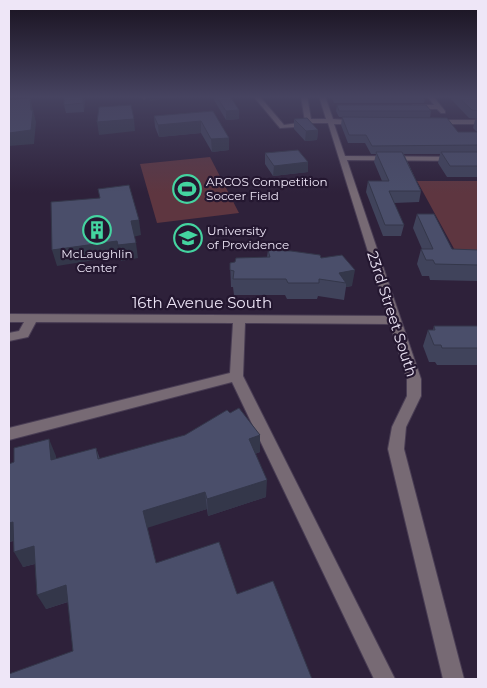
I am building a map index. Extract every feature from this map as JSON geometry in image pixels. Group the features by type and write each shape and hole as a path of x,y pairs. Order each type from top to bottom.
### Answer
{"street":[{"name":"23rd Street South","path":"332,128 414,379 414,396 399,427 396,449 454,679"},
{"path":"341,158 478,158"},
{"name":"16th Avenue South","path":"9,318 394,320"},
{"path":"9,338 24,334 31,319"},
{"path":"239,320 236,376 385,679"},
{"path":"9,434 236,376"}],"shaded area":[{"name":"ARCOS Competition Soccer Field","path":"210,157 239,213 157,223 140,164"},
{"path":"417,181 478,181 478,256 458,256"}],"building":[{"path":"9,128 31,128 31,130 9,133"},
{"path":"205,128 223,128 229,138 211,139"},
{"path":"303,128 316,128 318,130 306,131"},
{"path":"346,128 455,128 458,132 478,132 478,145 372,146 366,135 349,135"},
{"path":"298,150 308,162 274,166 265,153"},
{"path":"376,152 402,152 421,191 389,191 404,225 385,225 368,181 389,181"},
{"path":"441,152 478,152 478,166 450,166"},
{"name":"McLaughlin Center","path":"129,185 139,220 131,221 136,243 118,245 117,241 52,250 51,202 100,198 98,189"},
{"path":"417,214 434,214 452,249 478,250 478,265 435,264 433,260 426,260 421,249 433,249"},
{"path":"268,250 320,255 321,258 342,255 355,270 339,273 346,283 319,279 319,283 288,283 286,279 233,279 234,271 230,270 230,263 235,262 236,258 270,257"},
{"path":"434,326 478,326 478,348 442,348 441,345 434,345 428,330 435,330"},
{"path":"239,408 260,435 249,439 267,480 207,499 205,492 143,511 156,563 219,542 237,594 273,581 312,679 9,679 9,674 73,651 66,585 37,595 34,546 14,552 13,522 9,523 9,464 14,462 14,448 49,439 51,460 96,448 98,459 185,435 227,410 230,413"}],"place":[{"name":"ARCOS Competition Soccer Field","path":"187,189"},
{"name":"McLaughlin Center","path":"97,230"},
{"name":"University of Providence","path":"188,238"}]}
